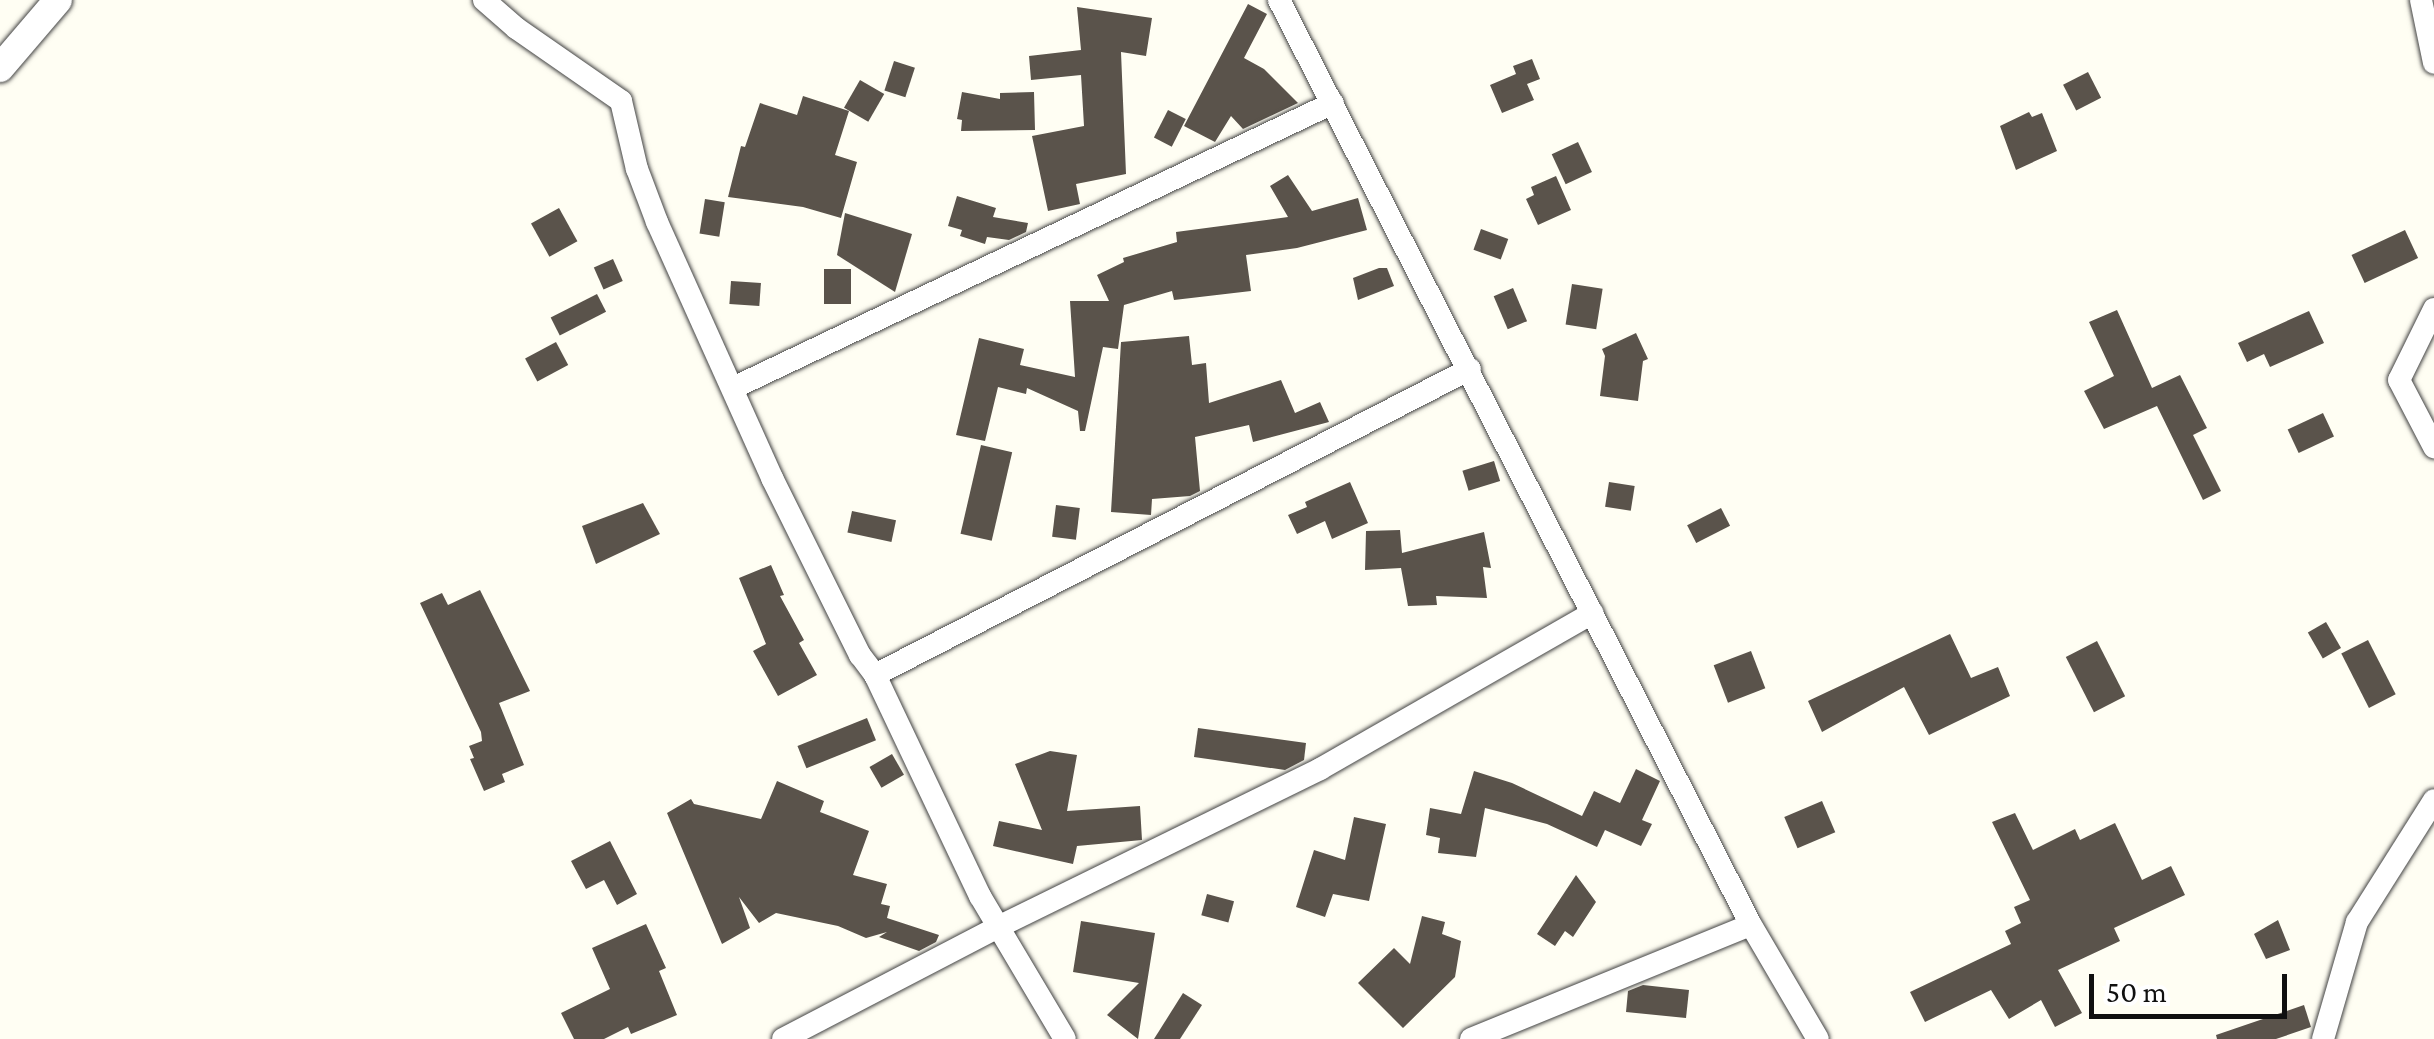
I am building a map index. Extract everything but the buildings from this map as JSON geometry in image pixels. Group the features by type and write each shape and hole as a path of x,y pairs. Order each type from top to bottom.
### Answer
{"street":[{"path":"0,68 58,0"},
{"path":"484,0 516,28 621,101 637,168 657,222 807,549 860,655 875,675 998,927 1066,1039"},
{"path":"1279,0 1751,925 1818,1039"},
{"path":"2421,0 2434,64"},
{"path":"732,388 1333,103"},
{"path":"2434,309 2399,380 2434,447"},
{"path":"875,675 1470,369"},
{"path":"783,1039 998,927 1320,769 1592,614"},
{"path":"2323,1039 2358,922 2434,800"},
{"path":"1471,1039 1751,925"}]}
